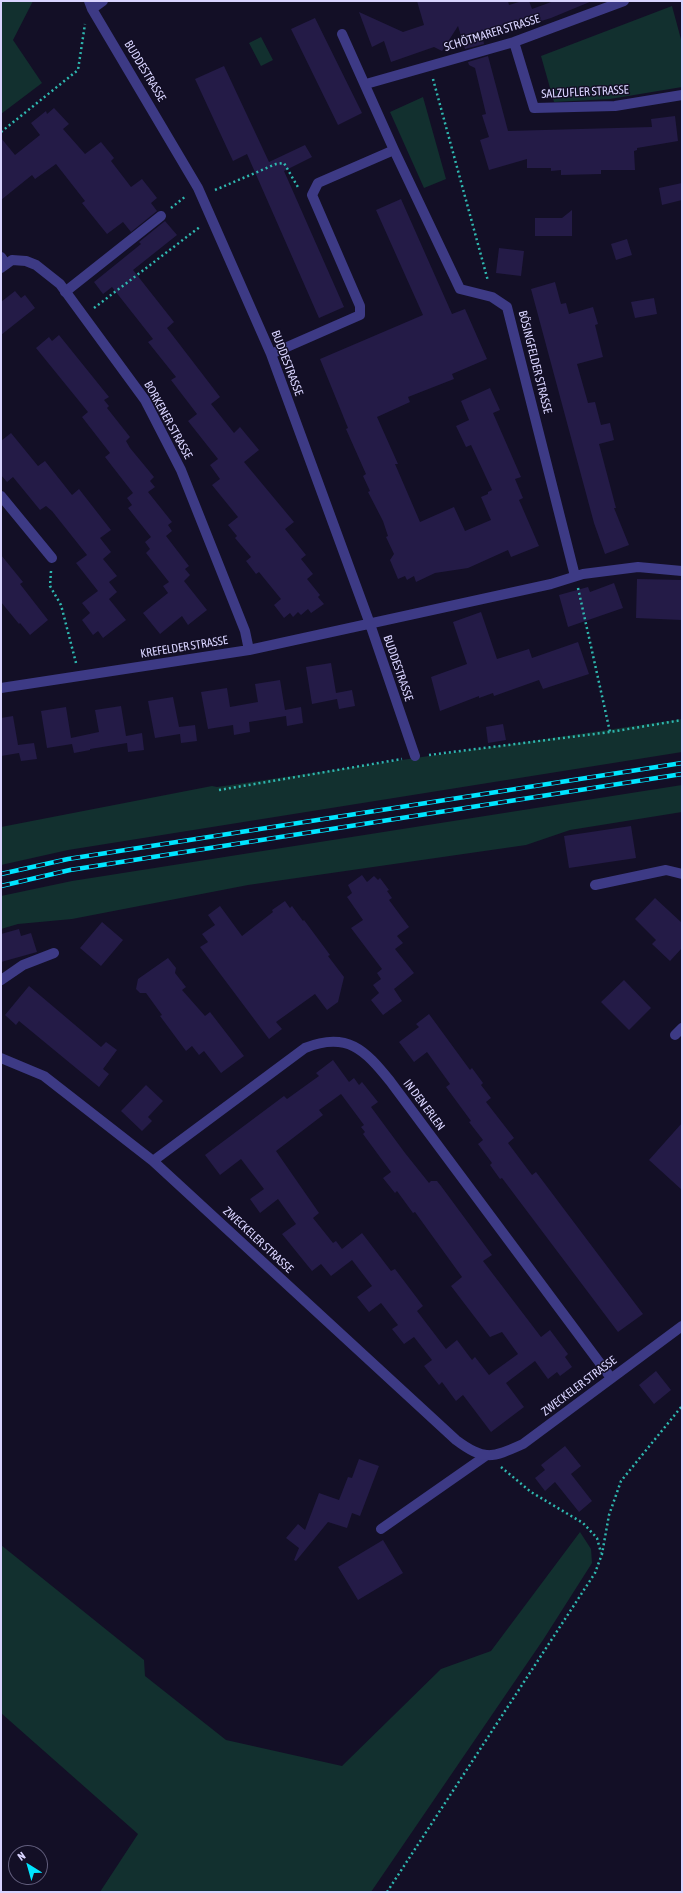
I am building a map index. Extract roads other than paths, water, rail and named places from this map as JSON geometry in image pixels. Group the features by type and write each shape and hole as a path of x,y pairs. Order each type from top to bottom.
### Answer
{"street":[{"path":"90,5 103,1"},
{"name":"SCHÖTMARER STRASSE","path":"366,84 514,42 624,1"},
{"name":"BUDDESTRASSE","path":"90,5 200,192 271,354 370,624 415,756"},
{"name":"BÖSINGFELDER STRASSE","path":"342,34 366,84 394,150 460,289 492,297 507,307 575,576"},
{"name":"SALZUFLER STRASSE","path":"514,42 534,108 615,106 682,95"},
{"path":"271,354 360,315 360,306 312,195 318,183 394,150"},
{"path":"66,292 161,216"},
{"name":"BORKENER STRASSE","path":"3,263 12,260 26,261 36,265 60,284 85,316 145,400 181,470 245,631 249,650"},
{"path":"1,496 52,558"},
{"path":"370,624 551,584 575,576 638,567 682,571"},
{"name":"KREFELDER STRASSE","path":"1,688 249,650 370,624"},
{"path":"595,885 666,870 682,874"},
{"path":"1,980 23,965 54,953"},
{"name":"IN DEN ERLEN","path":"153,1161 305,1048 318,1043 347,1043 361,1050 390,1081 611,1378"},
{"name":"ZWECKELER STRASSE","path":"1,1058 44,1076 153,1161 456,1440 472,1452 487,1455 506,1452 523,1444 682,1326"},
{"name":"ZWECKELER STRASSE","path":"381,1529 487,1455"}],"railway":[{"path":"1,874 68,859 682,763"},
{"path":"1,886 70,870 682,774"}]}
